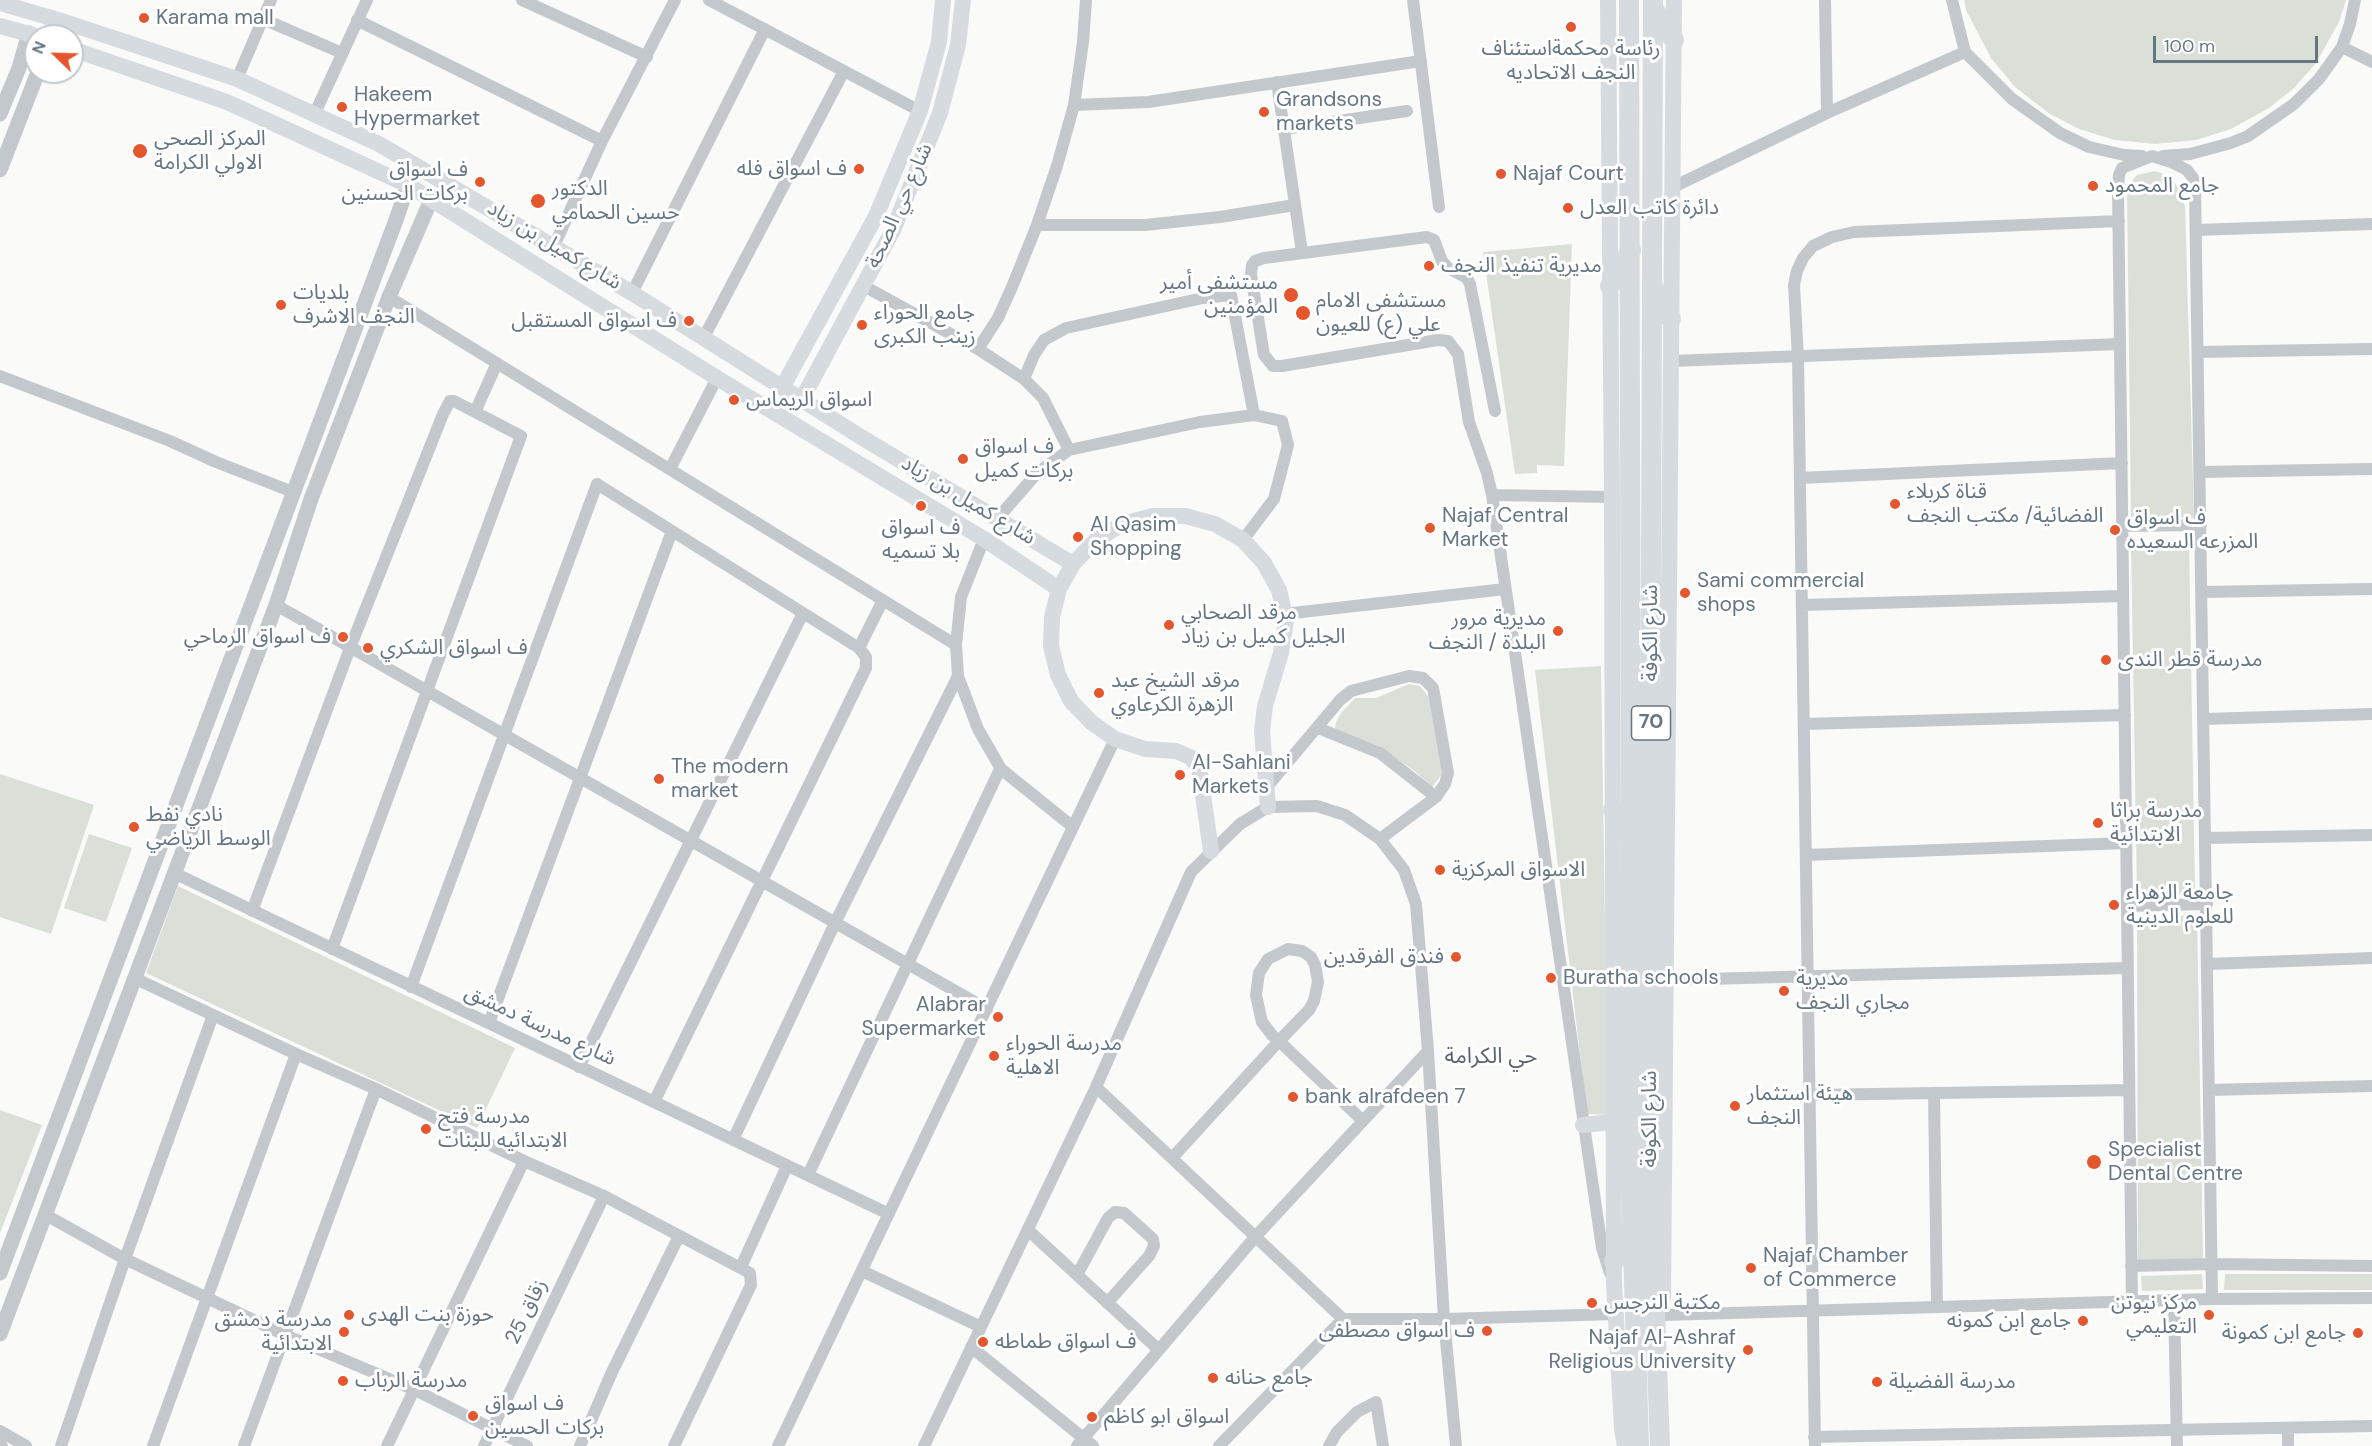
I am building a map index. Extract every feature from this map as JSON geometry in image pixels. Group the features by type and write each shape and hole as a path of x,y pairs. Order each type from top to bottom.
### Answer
{"highway":[{"name":"شارع الكوفة","path":"1629,0 1631,250 1649,837 1629,1149 1639,1446"},
{"path":"1653,4 1674,40"},
{"name":"شارع الكوفة","path":"1653,4 1649,1152 1660,1446"},
{"path":"1610,286 1631,250"},
{"path":"1652,283 1671,319"},
{"path":"1613,810 1649,837"},
{"path":"1649,1152 1665,1124"},
{"path":"1614,1262 1632,1222"}],"main road":[{"name":"شارع حي الصحة","path":"783,386 876,216 920,111 939,42 943,0"},
{"name":"شارع حي الصحة","path":"802,399 893,230 940,113 958,45 963,0"},
{"path":"1608,0 1614,1282 1622,1429 1625,1446"},
{"path":"1669,1446 1663,1315 1666,980 1649,837 1671,361 1674,0"},
{"name":"شارع كميل بن زياد","path":"0,3 25,5 237,79 399,155 632,293 861,437 1073,564"},
{"path":"0,26 24,33"},
{"name":"شارع كميل بن زياد","path":"84,53 227,102 408,185 717,378 984,538 1059,588"},
{"path":"287,128 307,110"},
{"path":"335,152 338,136 345,128"},
{"path":"876,216 876,226 879,230 883,232 893,230"},
{"path":"861,246 868,243 877,246 879,258"},
{"path":"847,456 858,454 862,449 861,437"},
{"path":"882,477 879,467 882,460 889,457 896,458"},
{"path":"1210,851 1199,767 1190,756 1176,751 1145,749 1115,739 1091,722 1071,701 1058,675 1051,646 1052,617 1059,588 1073,564 1095,541 1122,524 1153,516 1185,516 1215,524 1242,540 1264,563 1279,590 1286,620 1281,653 1265,706 1262,730 1268,807"},
{"path":"1583,1125 1613,1122"}],"street":[{"path":"237,79 271,0"},
{"path":"307,110 342,53 367,0"},
{"path":"522,0 646,57"},
{"path":"554,246 602,141 675,0"},
{"path":"709,0 920,111"},
{"path":"978,349 1008,298 1037,225 1074,105 1086,0"},
{"path":"1413,0 1439,207"},
{"path":"1826,0 1827,113"},
{"path":"1952,0 1965,52 2012,99 2060,133 2089,147 2108,153 2152,156 2183,155 2213,149 2248,136 2294,104 2319,79 2342,47 2355,0"},
{"path":"263,20 342,53"},
{"path":"357,20 602,141"},
{"path":"632,293 765,29"},
{"path":"2342,47 2372,62"},
{"path":"1671,189 1827,113 1965,52"},
{"path":"0,114 24,56"},
{"path":"1074,105 1148,102 1421,61"},
{"path":"703,339 844,71"},
{"path":"13,82 26,83 32,89"},
{"path":"1277,82 1302,252"},
{"path":"0,170 34,84"},
{"path":"1284,129 1407,111"},
{"path":"2132,1302 2118,186 2122,168 2152,156 2180,165 2193,178 2195,187 2212,1299"},
{"path":"0,1273 408,185"},
{"path":"0,1334 276,605 311,499 389,297 431,200"},
{"path":"1037,225 1145,225 1220,217 1295,205"},
{"path":"2119,220 1854,232 1832,237 1813,246 1803,258 1797,271 1794,285 1798,358 1814,1442 1929,1440 2050,1432 2372,1426"},
{"path":"2196,230 2372,224"},
{"path":"1495,411 1470,284 1467,278 1448,268 1442,261 1434,240 1427,237 1302,252 1260,259 1252,265 1251,275 1266,359 1273,366 1438,340 1448,341 1458,354 1469,422 1484,462 1492,495 1602,1248 1614,1282"},
{"path":"864,286 978,349 1024,379 1043,398 1069,450"},
{"path":"1024,379 1034,355 1044,340 1066,328 1203,298 1231,295 1254,415"},
{"path":"389,297 956,645"},
{"path":"1671,361 1798,358 2120,344"},
{"path":"2198,352 2372,349"},
{"path":"474,412 497,363"},
{"path":"0,376 170,441 216,462 311,499"},
{"path":"670,470 717,378"},
{"path":"252,910 350,648 446,406 450,401 454,401 521,436 332,949"},
{"path":"998,518 1037,472 1069,450 1200,422 1254,415 1282,421 1288,445 1274,499 1242,540"},
{"path":"1800,478 2122,463"},
{"path":"2200,472 2372,469"},
{"path":"411,987 597,484 859,648 866,657 866,668 654,1102"},
{"path":"1492,495 1612,497"},
{"path":"2122,526 2201,525"},
{"path":"489,1023 672,531"},
{"path":"984,538 960,597 956,645 958,676 978,729 1000,769 1073,827"},
{"path":"1284,614 1505,588"},
{"path":"2202,592 2372,589"},
{"path":"1802,605 2123,596"},
{"path":"859,648 883,600"},
{"path":"276,605 987,1009"},
{"path":"579,1066 803,614"},
{"path":"733,1140 835,923 958,676"},
{"path":"1266,788 1350,691 1409,676 1423,678 1433,688 1448,773 1445,784 1436,797 1380,839"},
{"path":"2204,719 2372,714"},
{"path":"1804,724 2125,715"},
{"path":"1318,728 1380,753 1436,797"},
{"path":"778,1446 1115,739"},
{"path":"808,1175 1000,769"},
{"path":"924,1446 1096,1087 1191,872 1240,824 1268,807 1317,806 1345,815 1380,839 1404,870 1416,904 1428,1052 1444,1319 1456,1446"},
{"path":"2206,838 2372,835"},
{"path":"1806,855 2126,843"},
{"name":"شارع مدرسة دمشق","path":"174,873 890,1214"},
{"path":"2127,906 2207,904"},
{"path":"1173,1158 1279,1041 1309,1010 1317,991 1318,973 1311,957 1294,949 1276,953 1262,965 1257,983 1259,1015 1267,1029 1279,1041 1362,1120"},
{"path":"2208,964 2372,958"},
{"path":"1666,980 2128,968"},
{"path":"134,978 376,1089 524,1161 604,1196 741,1267 750,1274 751,1286 674,1446"},
{"path":"61,1446 125,1259 213,1015"},
{"path":"1080,1442 1256,1236 1428,1052"},
{"path":"153,1446 296,1054"},
{"path":"2210,1090 2372,1086"},
{"path":"1096,1087 1343,1319 1444,1319 1615,1314"},
{"path":"244,1446 376,1089"},
{"path":"1809,1095 2129,1090"},
{"path":"1934,1093 1937,1307"},
{"path":"59,1115 66,1125 78,1125"},
{"path":"47,1146 60,1146 66,1156"},
{"path":"387,1446 524,1161"},
{"path":"741,1267 787,1166"},
{"name":"زقاق 25","path":"484,1446 604,1196"},
{"path":"1077,1275 1108,1218 1115,1212 1124,1213 1153,1239 1155,1246 1149,1256 1107,1303"},
{"path":"44,1214 125,1259 206,1298 285,1335 413,1389 527,1446"},
{"path":"1028,1230 1159,1350"},
{"path":"580,1446 612,1372 679,1236"},
{"path":"2131,1266 2212,1264 2372,1266"},
{"path":"862,1271 981,1327"},
{"path":"1663,1315 2212,1299 2372,1298"},
{"path":"2174,1301 2177,1446"},
{"path":"1219,1446 1343,1319"},
{"path":"971,1347 1080,1442 1093,1446"},
{"path":"1329,1446 1337,1432 1357,1412 1376,1402 1383,1446"},
{"path":"2288,1428 2288,1446"},
{"path":"0,1431 26,1446"},
{"path":"2050,1432 2050,1446"}],"shaded area":[{"path":"1964,0 2346,0 2339,22 2316,63 2294,88 2269,108 2231,129 2196,140 2155,144 2115,140 2079,129 2050,114 2015,87 1991,58 1967,12"},
{"path":"2155,171 2169,176 2177,186 2185,206 2194,518 2131,518 2127,187 2137,175"},
{"path":"1572,244 1564,466 1537,465 1537,473 1515,474 1483,252"},
{"path":"2189,542 2195,894 2137,895 2131,543"},
{"path":"1601,666 1608,1115 1587,1114 1535,670"},
{"path":"1409,684 1420,686 1428,696 1443,773 1432,787 1416,772 1379,746 1335,729 1341,713 1355,698 1376,698"},
{"path":"0,774 94,805 51,934 0,917"},
{"path":"89,834 132,848 106,922 64,908"},
{"path":"178,886 515,1048 477,1128 146,973"},
{"path":"2197,915 2203,1260 2138,1263 2137,918"},
{"path":"0,1110 42,1125 0,1233"},
{"path":"2202,1274 2203,1289 2142,1291 2141,1276"},
{"path":"2225,1274 2372,1274 2372,1290 2224,1290"}],"place":[{"name":"Karama mall","path":"144,18"},
{"name":"رئاسة محكمةاستئناف النجف الاتحاديه","path":"1571,27"},
{"name":"Hakeem Hypermarket","path":"342,107"},
{"name":"Grandsons markets","path":"1264,112"},
{"name":"المركز الصحي الاولي الكرامة","path":"140,151"},
{"name":"ف اسواق فله","path":"859,169"},
{"name":"Najaf Court","path":"1501,174"},
{"name":"ف اسواق بركات الحسنين","path":"480,182"},
{"name":"جامع المحمود","path":"2093,186"},
{"name":"الدكتور حسين الحمامي","path":"538,201"},
{"name":"دائرة كاتب العدل","path":"1568,208"},
{"name":"مديرية تنفيذ النجف","path":"1429,266"},
{"name":"مستشفى أمير المؤمنين","path":"1291,295"},
{"name":"بلديات النجف الاشرف","path":"281,305"},
{"name":"مستشفى الامام علي (ع) للعيون","path":"1303,313"},
{"name":"ف اسواق المستقبل","path":"689,321"},
{"name":"جامع الحوراء زينب الكبرى","path":"862,325"},
{"name":"اسواق الريماس","path":"734,400"},
{"name":"ف اسواق بركات كميل","path":"963,459"},
{"name":"قناة كربلاء الفضائية/ مكتب النجف","path":"1895,504"},
{"name":"ف اسواق بلا تسميه","path":"921,506"},
{"name":"Najaf Central Market","path":"1430,528"},
{"name":"ف اسواق المزرعه السعيده","path":"2115,530"},
{"name":"Al Qasim Shopping","path":"1078,537"},
{"name":"Sami commercial shops","path":"1685,593"},
{"name":"مرقد الصحابي الجليل كميل بن زياد","path":"1169,625"},
{"name":"مديرية مرور البلدة / النجف","path":"1558,631"},
{"name":"ف اسواق الرماحي","path":"343,637"},
{"name":"ف اسواق الشكري","path":"368,648"},
{"name":"مدرسة قطر الندى","path":"2106,660"},
{"name":"مرقد الشيخ عبد الزهرة الكرعاوي","path":"1099,693"},
{"name":"Al-Sahlani Markets","path":"1180,775"},
{"name":"The modern market","path":"659,779"},
{"name":"مدرسة براثا الابتدائية","path":"2098,823"},
{"name":"نادي نفط الوسط الرياضي","path":"134,827"},
{"name":"الاسواق المركزية","path":"1440,870"},
{"name":"جامعة الزهراء للعلوم الدينية","path":"2114,905"},
{"name":"فندق الفرقدين","path":"1456,957"},
{"name":"Buratha schools","path":"1551,978"},
{"name":"مديرية مجاري النجف","path":"1784,991"},
{"name":"Alabrar Supermarket","path":"998,1017"},
{"name":"مدرسة الحوراء الاهلية","path":"994,1056"},
{"name":"bank alrafdeen 7","path":"1293,1097"},
{"name":"هيئة استثمار النجف","path":"1735,1106"},
{"name":"مدرسة فتح الابتدائيه للبنات","path":"426,1129"},
{"name":"Specialist Dental Centre","path":"2094,1162"},
{"name":"Najaf Chamber of Commerce","path":"1751,1268"},
{"name":"مكتبة النرجس","path":"1592,1303"},
{"name":"حوزة بنت الهدى","path":"349,1315"},
{"name":"مركز نيوتن التعليمي","path":"2209,1315"},
{"name":"جامع ابن كمونه","path":"2083,1321"},
{"name":"ف اسواق مصطفى","path":"1487,1331"},
{"name":"مدرسة دمشق الابتدائية","path":"344,1332"},
{"name":"جامع ابن كمونة","path":"2358,1333"},
{"name":"ف اسواق طماطه","path":"983,1342"},
{"name":"Najaf Al-Ashraf Religious University","path":"1748,1350"},
{"name":"جامع حنانه","path":"1213,1378"},
{"name":"مدرسة الرباب","path":"343,1381"},
{"name":"مدرسة الفضيلة","path":"1877,1382"},
{"name":"ف اسواق بركات الحسين","path":"473,1416"},
{"name":"اسواق ابو كاظم","path":"1092,1417"}],"district":[{"name":"حي الكرامة","path":"1491,1057"}]}
